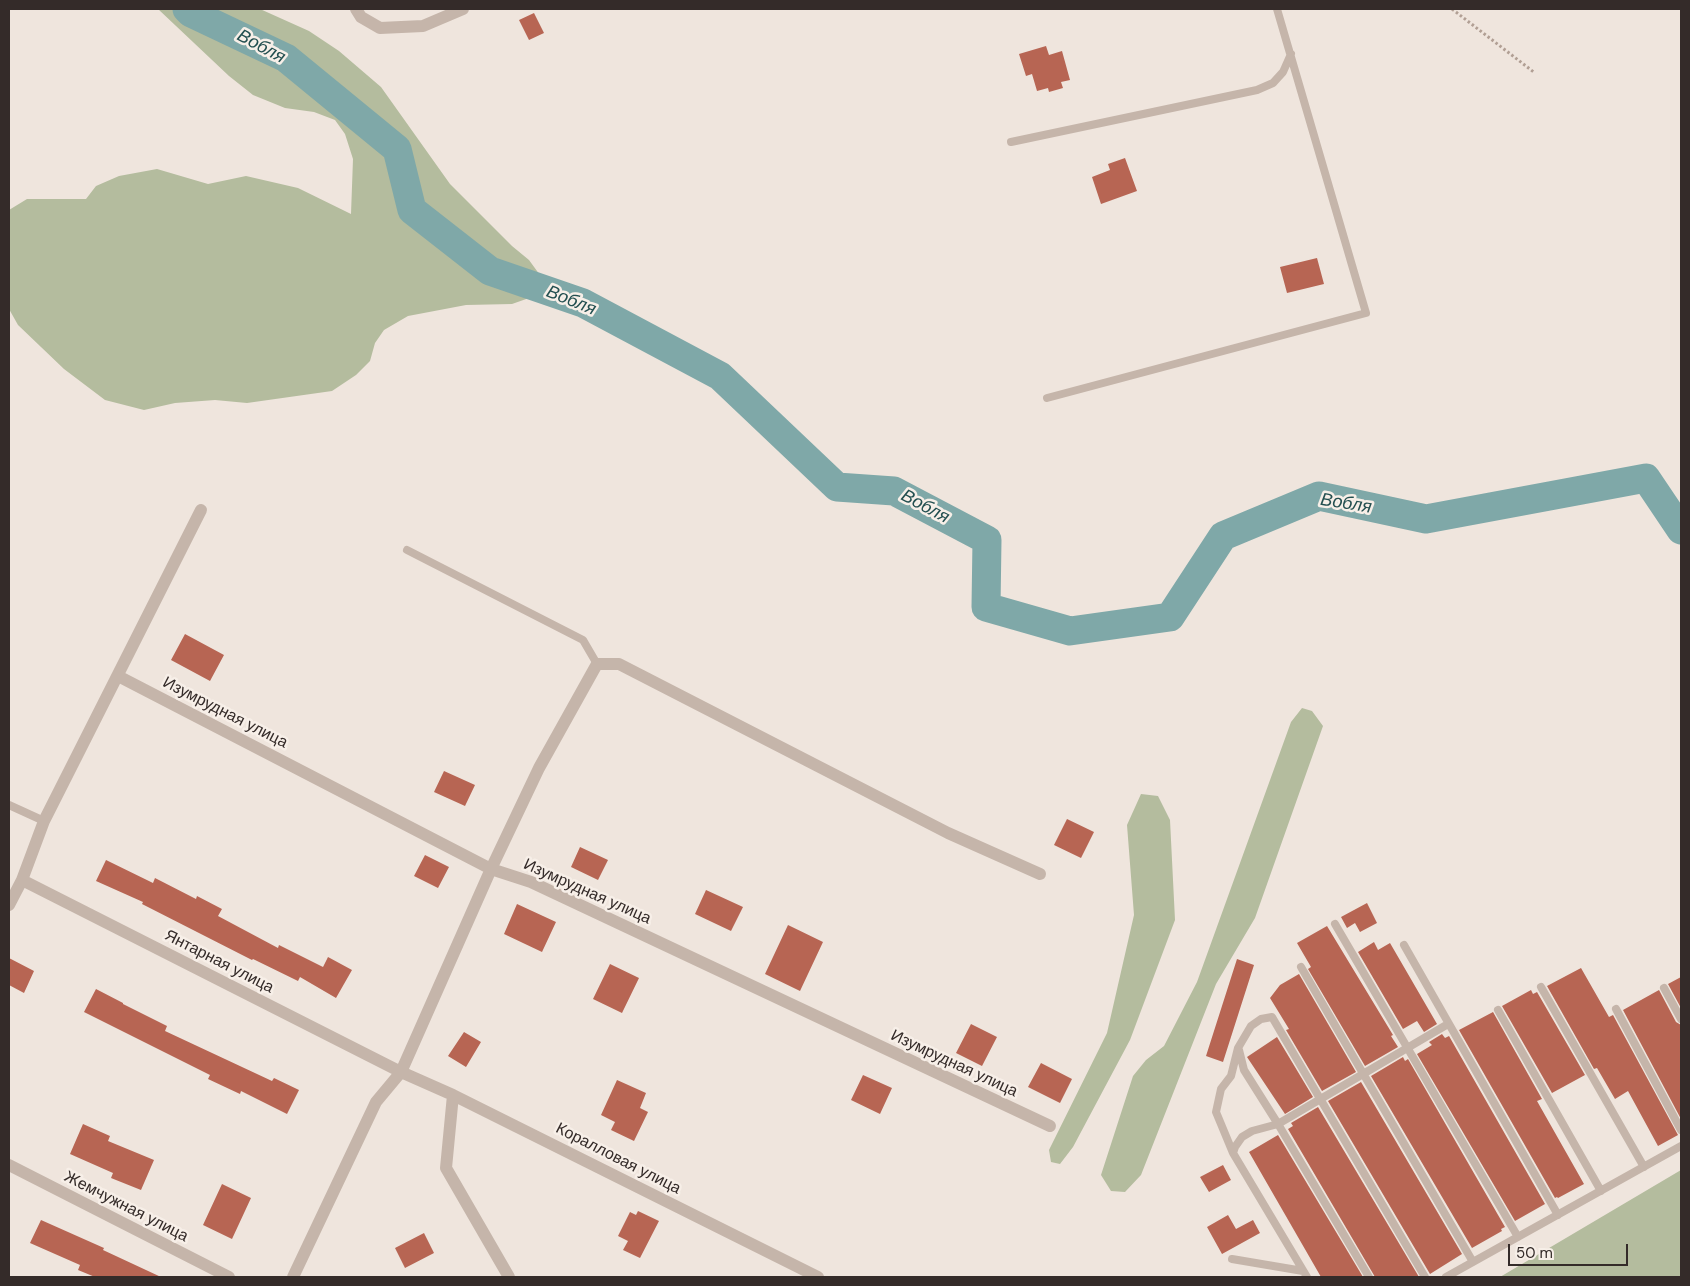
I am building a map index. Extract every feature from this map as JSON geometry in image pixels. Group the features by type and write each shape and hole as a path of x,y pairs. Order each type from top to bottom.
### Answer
{"street":[{"path":"356,9 361,17 380,28 423,26 463,9"},
{"path":"9,905 22,880 44,821 201,510"},
{"path":"293,1277 376,1102 401,1072 491,869 539,768 597,664 619,664 948,833 1040,874"},
{"name":"Изумрудная улица","path":"118,676 491,869 531,882 1050,1126"},
{"name":"Янтарная улица","path":"22,880 401,1072"},
{"name":"Коралловая улица","path":"401,1072 454,1094 818,1277"},
{"path":"454,1094 446,1168 510,1277"},
{"name":"Жемчужная улица","path":"9,1166 229,1277"}],"lane":[{"path":"1047,398 1366,313 1277,9"},
{"path":"1011,142 1257,90 1273,82 1283,72 1291,54"},
{"path":"407,550 583,640 597,664"},
{"path":"9,805 44,821"},
{"path":"1335,924 1518,1237"},
{"path":"1404,945 1558,1215"},
{"path":"1301,967 1473,1262"},
{"path":"1542,987 1644,1167"},
{"path":"1664,988 1681,1020"},
{"path":"1616,1009 1681,1130"},
{"path":"1498,1010 1601,1191"},
{"path":"1305,1274 1233,1153 1216,1112 1221,1089 1231,1076 1238,1048 1251,1026 1261,1019 1272,1017 1425,1277"},
{"path":"1233,1153 1242,1137 1252,1131 1278,1124 1448,1024"},
{"path":"1238,1048 1244,1070 1369,1277"},
{"path":"1446,1277 1681,1146"},
{"path":"1232,1259 1305,1274"}],"path":[{"path":"1452,9 1535,73"}],"green space":[{"path":"158,9 260,9 309,31 339,51 381,87 450,184 512,246 529,260 545,282 546,292 512,304 466,305 408,316 384,330 375,343 370,361 356,375 332,391 247,403 215,400 175,403 144,410 105,400 64,369 18,325 9,309 9,210 27,199 86,199 96,186 119,176 157,169 208,184 246,176 298,188 351,214 353,159 345,134 335,120 314,112 285,108 253,95 229,76"},
{"path":"1302,708 1312,711 1323,726 1255,918 1216,984 1141,1175 1125,1192 1111,1191 1101,1175 1133,1076 1146,1060 1164,1046 1197,982 1291,722"},
{"path":"1141,794 1158,796 1170,820 1175,920 1130,1040 1073,1147 1060,1164 1051,1162 1049,1150 1107,1033 1134,915 1127,825"},
{"path":"1681,1170 1681,1277 1500,1277"}],"building":[{"path":"534,13 544,33 529,40 519,20"},
{"path":"1046,46 1049,55 1062,51 1070,80 1061,82 1063,88 1049,92 1048,88 1037,91 1032,74 1026,76 1019,54"},
{"path":"1125,158 1137,191 1101,204 1092,177 1110,170 1108,164"},
{"path":"1317,258 1324,284 1287,293 1280,267"},
{"path":"185,634 224,655 210,681 171,660"},
{"path":"444,771 475,785 465,806 434,792"},
{"path":"1067,819 1094,832 1081,858 1054,845"},
{"path":"580,847 608,860 598,880 571,867"},
{"path":"425,855 449,867 438,888 414,876"},
{"path":"106,860 153,883 155,878 196,899 197,896 222,909 218,916 278,948 279,945 323,967 328,957 352,970 336,998 300,977 298,981 252,960 142,904 143,902 96,881"},
{"path":"706,890 743,907 731,931 695,914"},
{"path":"1367,903 1377,923 1360,932 1355,923 1347,928 1341,917"},
{"path":"517,904 556,922 542,952 504,934"},
{"path":"788,925 823,942 800,991 765,974"},
{"path":"1327,926 1393,1035 1391,1036 1398,1047 1365,1066 1308,969 1311,967 1297,943"},
{"path":"1374,942 1378,950 1390,943 1437,1024 1424,1032 1417,1021 1403,1029 1358,952"},
{"path":"9,958 34,971 24,993 9,985"},
{"path":"1237,959 1254,965 1223,1062 1206,1056"},
{"path":"610,964 639,978 622,1013 593,999"},
{"path":"1581,968 1609,1017 1613,1015 1678,1135 1658,1146 1628,1091 1615,1099 1597,1068 1594,1069 1547,986"},
{"path":"1299,974 1356,1072 1322,1091 1286,1030 1289,1029 1270,998 1280,985"},
{"path":"1681,977 1681,1008 1668,984"},
{"path":"96,989 167,1026 165,1031 272,1081 274,1078 299,1090 287,1114 241,1091 240,1094 208,1079 210,1075 84,1012"},
{"path":"1531,990 1533,994 1537,992 1585,1075 1552,1093 1502,1006"},
{"path":"1659,990 1676,1022 1681,1025 1681,1119 1623,1010"},
{"path":"1493,1012 1542,1099 1537,1101 1584,1184 1558,1198 1555,1198 1459,1030"},
{"path":"971,1024 997,1037 982,1066 956,1053"},
{"path":"464,1032 481,1042 466,1067 448,1056"},
{"path":"1442,1034 1445,1038 1449,1036 1545,1204 1515,1221 1417,1054 1432,1045 1429,1042"},
{"path":"1277,1037 1313,1097 1285,1114 1247,1057"},
{"path":"1403,1057 1405,1061 1408,1059 1505,1227 1501,1229 1502,1231 1472,1248 1371,1076"},
{"path":"1041,1063 1072,1079 1060,1103 1028,1087"},
{"path":"863,1075 892,1088 880,1114 851,1100"},
{"path":"617,1080 646,1093 640,1108 648,1112 634,1141 611,1130 615,1122 601,1115"},
{"path":"1361,1082 1462,1254 1430,1274 1328,1101"},
{"path":"1318,1107 1419,1277 1375,1277 1288,1129 1293,1126 1291,1123"},
{"path":"83,1124 110,1136 108,1141 154,1160 141,1190 111,1178 113,1173 70,1154"},
{"path":"1278,1135 1363,1277 1321,1277 1249,1152"},
{"path":"1223,1165 1231,1180 1209,1192 1200,1177"},
{"path":"222,1184 251,1198 232,1239 203,1225"},
{"path":"638,1211 659,1221 640,1258 623,1250 628,1241 618,1236 630,1212 636,1215"},
{"path":"1228,1215 1236,1229 1253,1220 1260,1233 1222,1254 1207,1227"},
{"path":"41,1220 104,1248 103,1250 161,1277 95,1277 78,1270 80,1265 30,1243"},
{"path":"424,1233 434,1253 405,1268 395,1248"}],"waterway":[{"name":"Вобля","path":"187,9 191,13 286,58 397,149 412,210 490,271 583,303 720,376 837,487 894,491 987,540 986,607 1070,631 1170,617 1223,536 1319,496 1426,519 1646,478 1681,530"}]}
